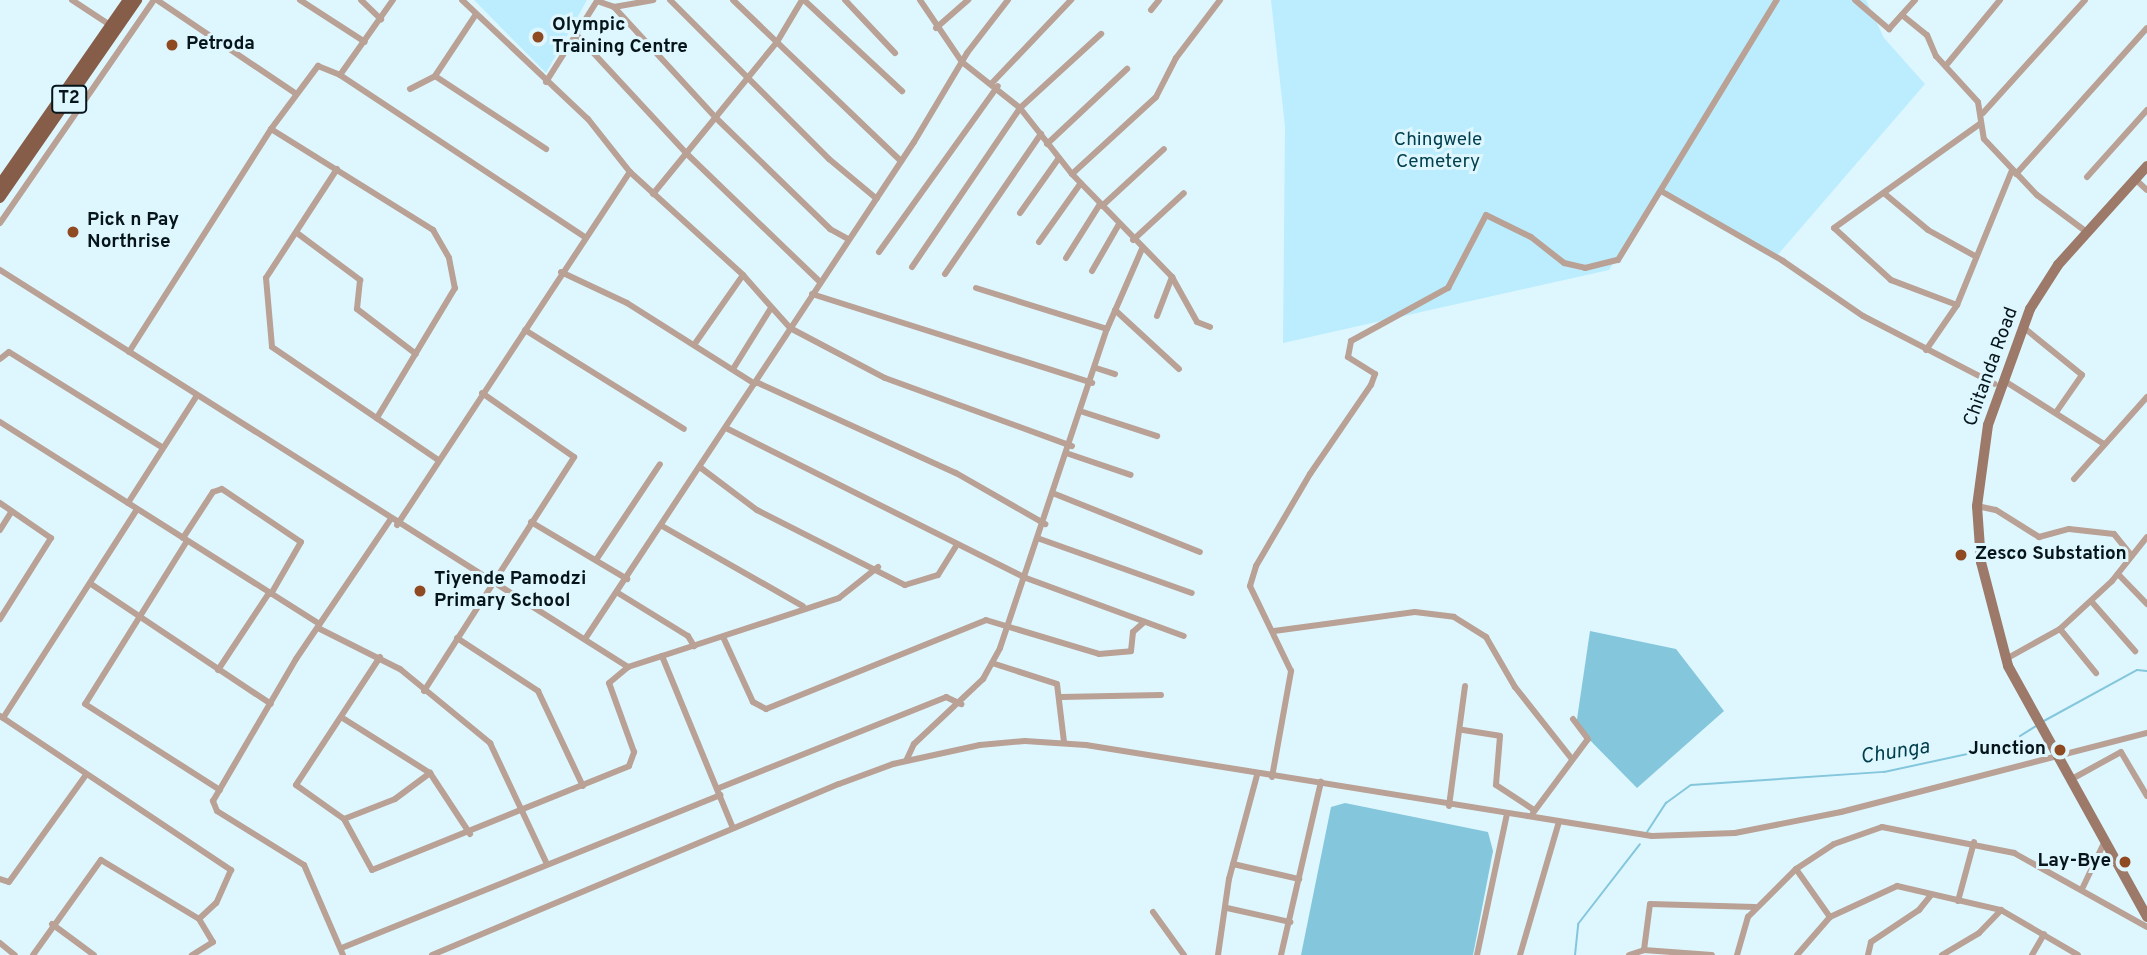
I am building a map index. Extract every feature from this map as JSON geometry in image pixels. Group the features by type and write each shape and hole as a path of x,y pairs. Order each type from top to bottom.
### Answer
{"main road":[{"name":"T2","path":"0,198 114,27 128,0"},
{"name":"T2","path":"0,184 114,27 137,0"}],"street":[{"path":"72,0 128,37"},
{"path":"0,223 156,0 295,93"},
{"path":"300,0 365,42"},
{"path":"361,0 381,19"},
{"path":"340,75 393,0"},
{"path":"463,0 546,82 588,119 630,172 743,275 790,328 885,378 1072,446"},
{"path":"614,7 653,0"},
{"path":"662,0 671,0 746,79 877,199"},
{"path":"733,0 901,161"},
{"path":"653,194 776,42 803,0 902,91"},
{"path":"845,0 895,53"},
{"path":"920,0 936,28 962,62 995,84 1020,108 1072,174 1133,240 1172,277 1198,322 1210,327"},
{"path":"936,28 968,0"},
{"path":"584,639 701,468 819,281 877,199 962,62 1008,0"},
{"path":"879,252 995,84 1072,0"},
{"path":"1151,10 1159,0"},
{"path":"1072,174 1156,97 1176,58 1220,0"},
{"path":"1272,777 1291,676 1274,631 1252,597 1252,576 1310,474 1371,385 1375,374 1348,357 1351,341 1447,288 1486,215 1531,237 1557,260 1596,267 1618,260 1777,0"},
{"path":"1855,0 1889,29 1915,0"},
{"path":"1948,64 2000,0"},
{"path":"2085,0 1983,113 1980,124 1984,139 2014,172 2088,233"},
{"path":"546,82 574,32 597,1 614,7 715,117 830,229 848,239"},
{"path":"410,89 435,76 476,14"},
{"path":"1902,15 1927,34 1936,56 1948,64 1983,113"},
{"path":"1926,350 1956,305 1975,256 2014,172 2147,28"},
{"path":"574,32 686,153 819,281"},
{"path":"912,267 1020,108 1101,34"},
{"path":"129,352 271,129 314,67 340,75 584,237"},
{"path":"1048,144 1127,69"},
{"path":"435,76 546,149"},
{"path":"2087,177 2147,110"},
{"path":"1956,305 1891,280 1834,232 1844,216 1885,194 1980,124"},
{"path":"271,129 433,229 449,258 455,288 377,418"},
{"path":"945,274 1041,135"},
{"path":"1066,258 1101,205 1164,149"},
{"path":"1020,213 1059,158"},
{"name":"Chitanda Road","path":"2146,912 2041,733 2006,659 1981,562 1977,506 1981,451 1998,381 2022,326 2058,265 2147,166"},
{"path":"337,169 264,283 272,347 438,460"},
{"path":"397,525 584,237 630,172"},
{"path":"2135,179 2147,190"},
{"path":"1039,242 1081,183"},
{"path":"1661,191 1926,350 1998,381 2057,411 2104,444"},
{"path":"1133,240 1184,193"},
{"path":"1885,194 1928,230 1975,256"},
{"path":"1092,271 1119,224"},
{"path":"297,233 360,280 357,309 416,354"},
{"path":"906,761 914,744 961,704 992,663 1010,624 1072,446 1107,330 1142,249"},
{"path":"0,270 397,525 628,667"},
{"path":"561,272 614,295 755,383 956,473 1045,524"},
{"path":"694,345 743,275"},
{"path":"1157,316 1172,277"},
{"path":"976,288 1107,330"},
{"path":"812,294 1092,383"},
{"path":"733,369 771,308"},
{"path":"1115,310 1179,369"},
{"path":"2022,326 2082,375 2057,411"},
{"path":"525,330 684,429"},
{"path":"0,359 9,352 163,448"},
{"path":"1096,368 1115,374"},
{"path":"424,691 574,454 482,393"},
{"path":"128,503 196,397"},
{"path":"2074,479 2147,397"},
{"path":"1083,412 1157,436"},
{"path":"0,422 319,626 380,657 490,743 547,864"},
{"path":"726,428 1026,579 1184,636"},
{"path":"1069,454 1131,475"},
{"path":"596,560 660,464"},
{"path":"701,468 757,510 878,567 905,586 923,583 938,575 957,545"},
{"path":"218,670 270,593 300,541 222,489 213,492 141,618 85,704 220,790"},
{"path":"1055,494 1200,552"},
{"path":"0,503 50,535 50,541 0,619"},
{"path":"1977,506 1996,510 2039,537 2069,529 2114,534 2132,556"},
{"path":"137,509 91,584 2,717 231,870 216,903 199,919"},
{"path":"0,530 12,511"},
{"path":"343,955 344,947 304,865 217,811 213,802 319,626 390,520"},
{"path":"531,522 627,579"},
{"path":"662,526 803,606"},
{"path":"2006,659 2060,629 2118,574 2147,537"},
{"path":"1040,539 1192,593"},
{"path":"2141,545 2147,551"},
{"path":"380,657 296,785 344,819 375,872 618,772 633,759 609,685 628,667 724,639 803,606 839,598 878,567"},
{"path":"2118,574 2147,604"},
{"path":"91,584 271,704"},
{"path":"618,593 688,636 694,646"},
{"path":"2091,601 2135,652"},
{"path":"1274,631 1415,612 1454,617 1486,637 1515,687 1572,758"},
{"path":"724,639 753,702 766,709 981,621 1010,624 1099,653 1131,651 1133,632 1144,622"},
{"path":"2060,629 2096,673"},
{"path":"457,638 538,691 583,786"},
{"path":"662,656 720,791 733,828"},
{"path":"992,663 1054,682 1061,697 1064,742"},
{"path":"1448,806 1463,730 1465,687"},
{"path":"1061,697 1161,695"},
{"path":"344,947 946,697 961,704"},
{"path":"341,717 430,773 470,834"},
{"path":"1532,814 1588,739 1573,719"},
{"path":"1463,730 1500,736 1496,785 1532,814"},
{"path":"432,955 733,828 906,761 980,745 1064,742 1257,775 1321,782 1448,806 1507,814 1532,814 1559,822 1640,836 1735,833 2056,759 2147,733"},
{"path":"2068,781 2121,752 2146,792"},
{"path":"344,819 395,799 430,773"},
{"path":"0,879 9,882 86,775"},
{"path":"1218,955 1233,864 1257,775"},
{"path":"1281,955 1321,782"},
{"path":"1477,955 1507,814"},
{"path":"1520,955 1559,822"},
{"path":"1737,955 1743,927 1755,907 1796,869 1834,844 1882,827 1974,842 2014,853 2083,887 2147,927"},
{"path":"1958,901 1974,842"},
{"path":"2083,887 2104,843"},
{"path":"33,955 52,924 101,860 199,919 213,942 192,955"},
{"path":"1233,864 1299,879"},
{"path":"1796,869 1830,917"},
{"path":"1797,955 1830,917 1895,886 2001,910 2078,955"},
{"path":"1868,955 1871,942 1920,910 1931,895"},
{"path":"1644,950 1650,904 1755,907"},
{"path":"1227,908 1290,922"},
{"path":"1942,955 1979,933 2001,910"},
{"path":"1153,912 1184,955"},
{"path":"52,924 94,955"},
{"path":"2032,955 2044,934"},
{"path":"0,943 15,955"},
{"path":"1629,955 1644,950 1712,955"}],"green space":[{"name":"Olympic Training Centre","path":"474,0 587,0 546,73"},
{"name":"Chingwele Cemetery","path":"1271,0 1866,0 1884,38 1925,84 1775,258 1659,191 1609,270 1283,343 1285,127"}],"shaded area":[{"path":"1590,631 1676,649 1724,711 1637,788 1576,726"},
{"path":"1345,803 1488,832 1493,851 1473,955 1301,955 1331,807"}],"waterway":[{"name":"Chunga","path":"2042,722 2137,670 2147,671"},
{"name":"Chunga","path":"1647,832 1666,803 1691,785 1884,772 2004,746 2038,725"},
{"name":"Chunga","path":"1575,955 1578,924 1640,844"}],"place":[{"name":"Olympic Training Centre","path":"538,37"},
{"name":"Petroda","path":"172,45"},
{"name":"Pick n Pay Northrise","path":"73,232"},
{"name":"Zesco Substation","path":"1961,555"},
{"name":"Tiyende Pamodzi Primary School","path":"420,591"},
{"name":"Junction","path":"2060,750"},
{"name":"Lay-Bye","path":"2125,862"}]}
